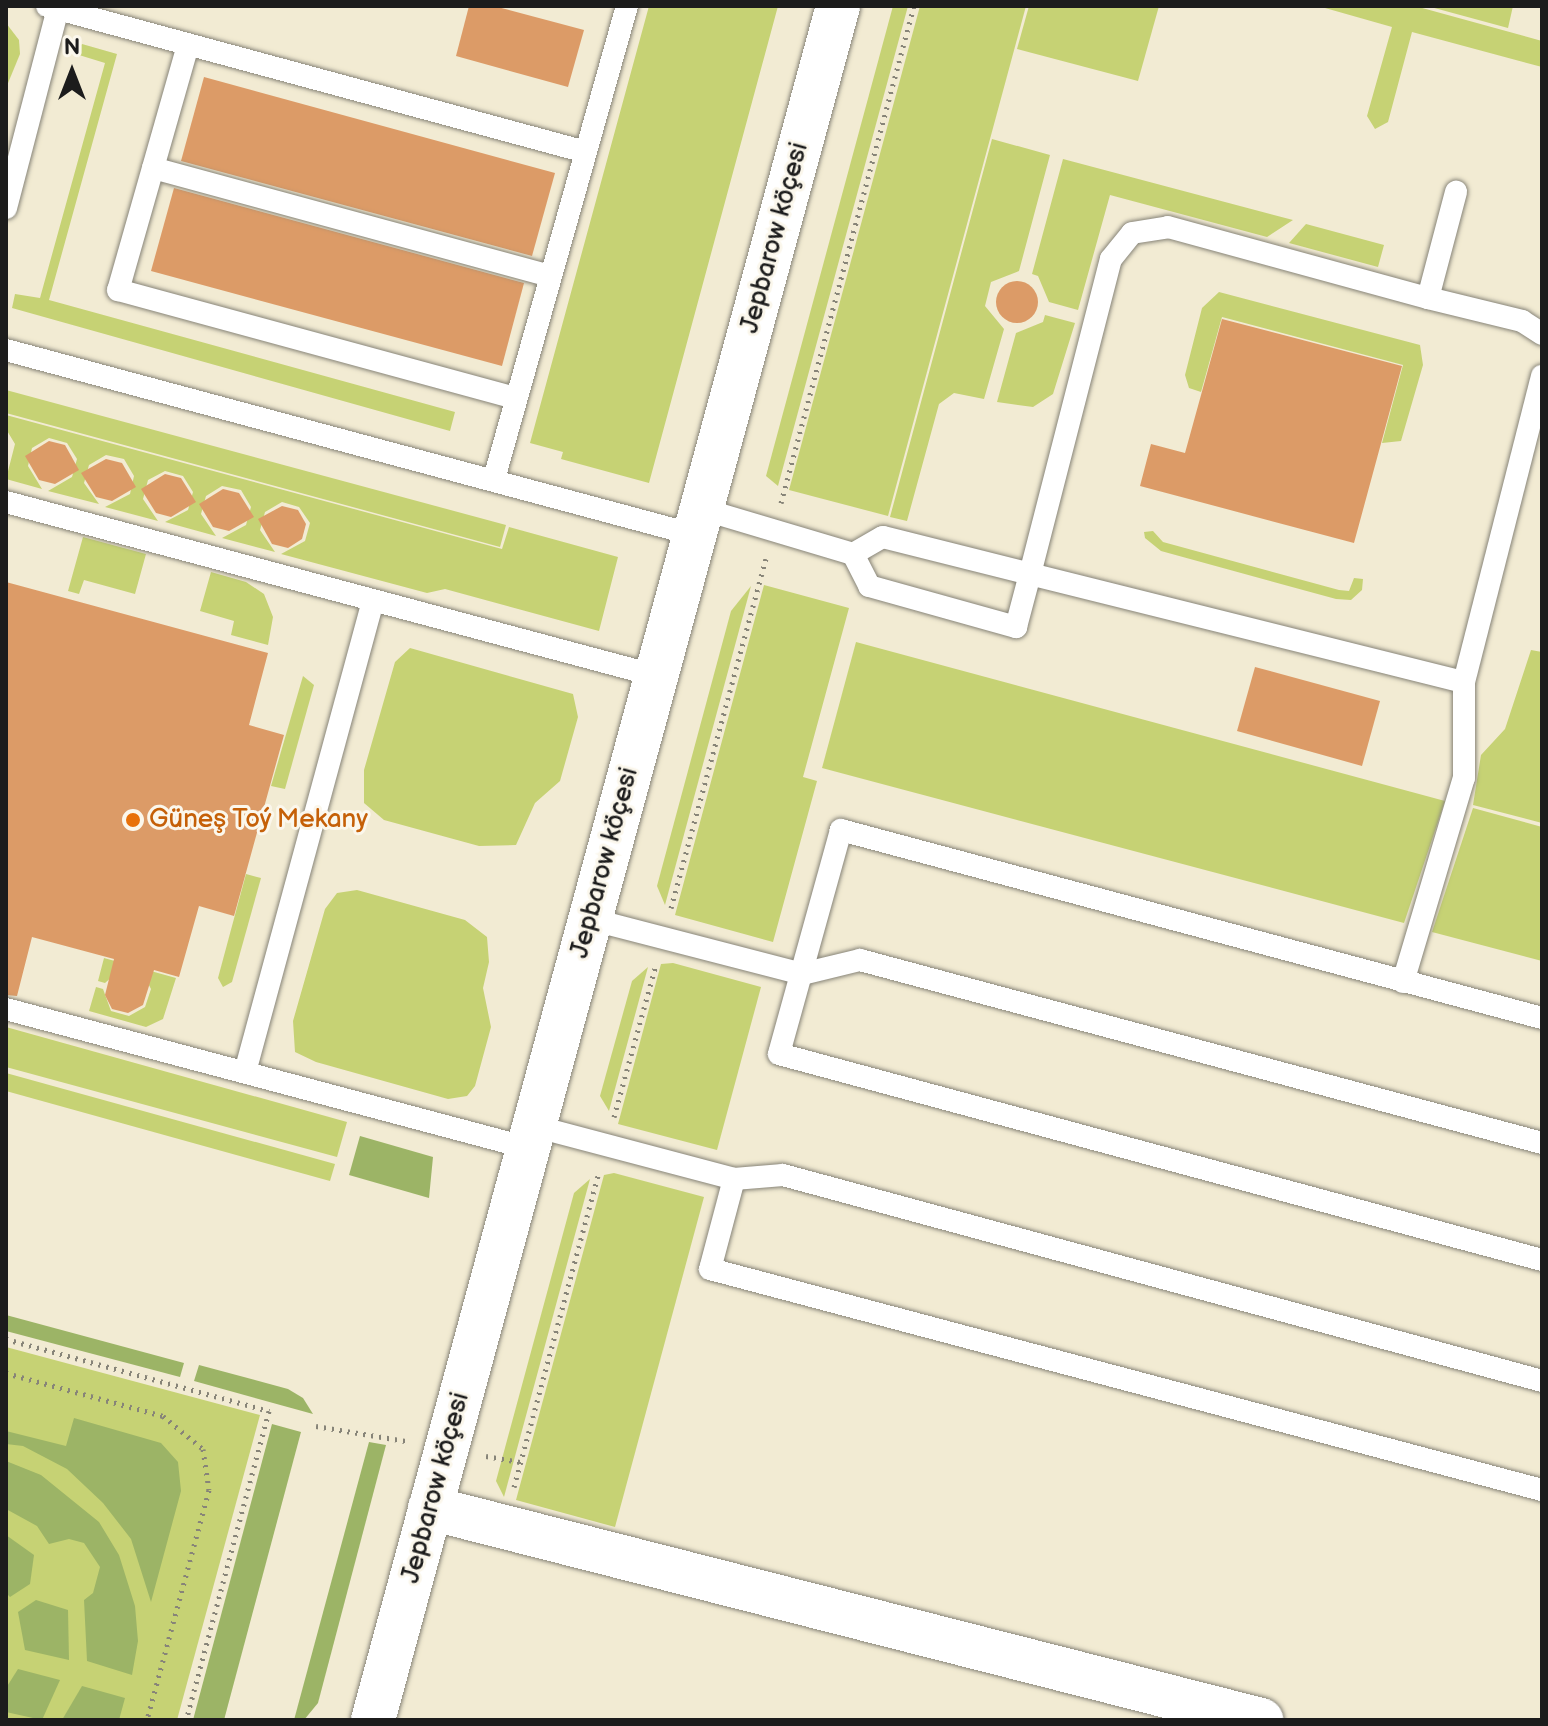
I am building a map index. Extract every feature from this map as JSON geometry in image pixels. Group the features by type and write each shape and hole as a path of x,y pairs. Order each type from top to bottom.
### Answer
{"street":[{"name":"Jepbarow köçesi","path":"373,1720 838,6"},
{"path":"430,1508 1261,1720"}],"lane":[{"path":"494,479 627,6"},
{"path":"6,208 53,8 586,152"},
{"path":"188,45 118,290 516,398"},
{"path":"153,168 551,276"},
{"path":"1428,298 1456,192"},
{"path":"853,554 869,586 1016,627 1111,259 1132,233 1168,227 1522,321 1542,334"},
{"path":"6,350 494,479 698,522 774,530 853,554 883,537 1464,682"},
{"path":"1403,982 1464,778 1464,682 1542,376"},
{"path":"6,502 657,676"},
{"path":"245,1072 373,601"},
{"path":"1542,1018 841,830 779,1054 1542,1260"},
{"path":"590,919 802,974 860,960 1542,1143"},
{"path":"6,1009 245,1072 531,1137 607,1146 734,1179 783,1175 1542,1381"},
{"path":"734,1179 710,1269 1542,1490"}],"path":[{"path":"504,1527 914,6"},
{"path":"6,1339 269,1411 186,1720"},
{"path":"6,1373 163,1416 203,1449 209,1490 147,1720"}],"green space":[{"path":"649,6 778,6 649,483 561,459 563,452 530,443"},
{"path":"893,6 908,6 778,486 766,476"},
{"path":"920,6 1026,6 888,516 789,490"},
{"path":"1029,6 1159,6 1138,81 1017,49"},
{"path":"1318,6 1415,6 1542,41 1542,67 1412,32 1388,122 1375,129 1367,116 1392,27"},
{"path":"1427,6 1513,6 1508,28"},
{"path":"6,23 19,40 20,54 6,88"},
{"path":"82,44 117,54 49,300 455,412 450,431 12,308 15,294 40,298 105,63 79,55 75,51"},
{"path":"992,139 1050,155 1019,271 991,282 985,306 1004,329 984,399 954,393 939,404 907,521 890,517"},
{"path":"1063,159 1293,220 1267,237 1110,195 1078,310 1049,302 1038,276 1032,274"},
{"path":"1306,224 1384,245 1378,267 1289,243"},
{"path":"1219,292 1420,345 1423,365 1401,441 1382,443 1403,365 1222,317 1201,392 1189,388 1185,375 1202,308"},
{"path":"1045,315 1075,323 1053,394 1033,407 997,402 1016,333 1043,322"},
{"path":"6,390 506,525 500,547 6,413"},
{"path":"6,415 502,549 509,527 618,557 599,631 445,589 427,593 281,554 305,541 310,523 299,507 282,502 265,512 260,530 275,552 222,538 246,525 251,507 241,490 222,486 206,496 201,514 216,536 165,522 188,510 193,492 183,476 165,471 148,480 143,499 158,521 105,507 130,494 134,476 124,459 106,455 89,465 84,483 99,504 48,491 72,477 77,459 67,443 49,438 32,448 28,466 42,489 6,479 15,444 6,429"},
{"path":"1153,531 1163,542 1339,590 1349,591 1354,578 1363,579 1362,590 1351,600 1336,599 1161,551 1145,538 1144,532"},
{"path":"83,537 146,554 135,594 84,580 79,594 68,591"},
{"path":"211,572 246,582 264,594 273,617 268,645 231,635 234,621 200,611"},
{"path":"764,585 849,608 803,777 817,781 773,942 675,915"},
{"path":"751,586 665,905 657,886 731,611"},
{"path":"856,642 1445,801 1404,923 822,768"},
{"path":"410,648 573,694 578,717 560,781 535,803 516,845 479,846 384,820 364,803 364,770 395,662"},
{"path":"1531,650 1542,652 1542,823 1473,805 1481,755 1505,729"},
{"path":"303,676 314,685 285,789 271,786"},
{"path":"1473,808 1542,827 1542,961 1432,932"},
{"path":"246,874 261,878 232,982 223,987 218,978"},
{"path":"357,890 465,920 487,937 489,962 483,988 491,1027 475,1086 467,1096 448,1099 316,1062 295,1052 293,1021 325,909 337,893"},
{"path":"104,958 176,978 163,1019 146,1027 89,1011 96,987 103,989 111,1011 129,1016 145,1007 151,989 142,972 123,967 105,983 98,981"},
{"path":"673,963 761,987 717,1150 618,1124 661,964"},
{"path":"648,967 609,1111 600,1096 632,981"},
{"path":"6,1027 347,1122 337,1157 6,1067"},
{"path":"6,1073 335,1164 330,1181 6,1091"},
{"path":"360,1136 433,1157 429,1198 349,1175"},
{"path":"614,1173 704,1197 615,1527 516,1500 604,1175"},
{"path":"590,1179 504,1497 496,1481 574,1193"},
{"path":"6,1315 184,1363 180,1377 6,1331"},
{"path":"6,1347 260,1415 177,1720 6,1720"},
{"path":"199,1365 288,1389 303,1398 313,1414 194,1381"},
{"path":"74,1418 161,1443 178,1462 181,1491 151,1602 131,1539 103,1503 67,1469 23,1446 6,1444 6,1431 66,1446"},
{"path":"272,1424 301,1432 224,1720 193,1720"},
{"path":"369,1442 386,1445 318,1703 304,1720 294,1720"},
{"path":"6,1461 41,1475 99,1522 119,1555 135,1606 138,1641 132,1675 87,1661 84,1600 93,1593 100,1567 84,1543 69,1539 49,1544 37,1526 6,1509"},
{"path":"6,1535 34,1555 30,1584 10,1597 6,1593"},
{"path":"36,1600 68,1610 69,1660 25,1650 18,1612"},
{"path":"18,1669 60,1680 42,1720 6,1712 6,1688"},
{"path":"82,1686 125,1698 119,1720 62,1720"}],"building":[{"path":"469,6 494,6 584,30 568,87 456,56"},
{"path":"204,77 555,173 532,256 181,161"},
{"path":"174,188 524,283 502,366 151,271"},
{"path":"1017,281 1032,287 1038,302 1032,317 1017,323 1002,317 996,302 1002,287"},
{"path":"1222,319 1402,366 1354,543 1140,486 1151,444 1185,453"},
{"path":"49,441 65,445 79,470 55,484 39,480 25,456"},
{"path":"106,459 122,463 136,487 112,501 96,497 81,473"},
{"path":"165,474 181,478 196,502 171,517 156,513 141,489"},
{"path":"223,489 239,493 254,517 229,531 213,527 199,504"},
{"path":"282,506 298,510 306,524 302,539 288,548 272,544 258,519"},
{"name":"Güneş Toý Mekany","path":"6,582 268,653 249,725 284,735 234,916 199,906 179,977 154,970 143,1005 128,1013 112,1009 105,995 114,959 32,937 17,996 6,995"},
{"path":"1255,667 1380,701 1362,766 1237,731"}],"place":[{"name":"Güneş Toý Mekany","path":"133,820"}]}
